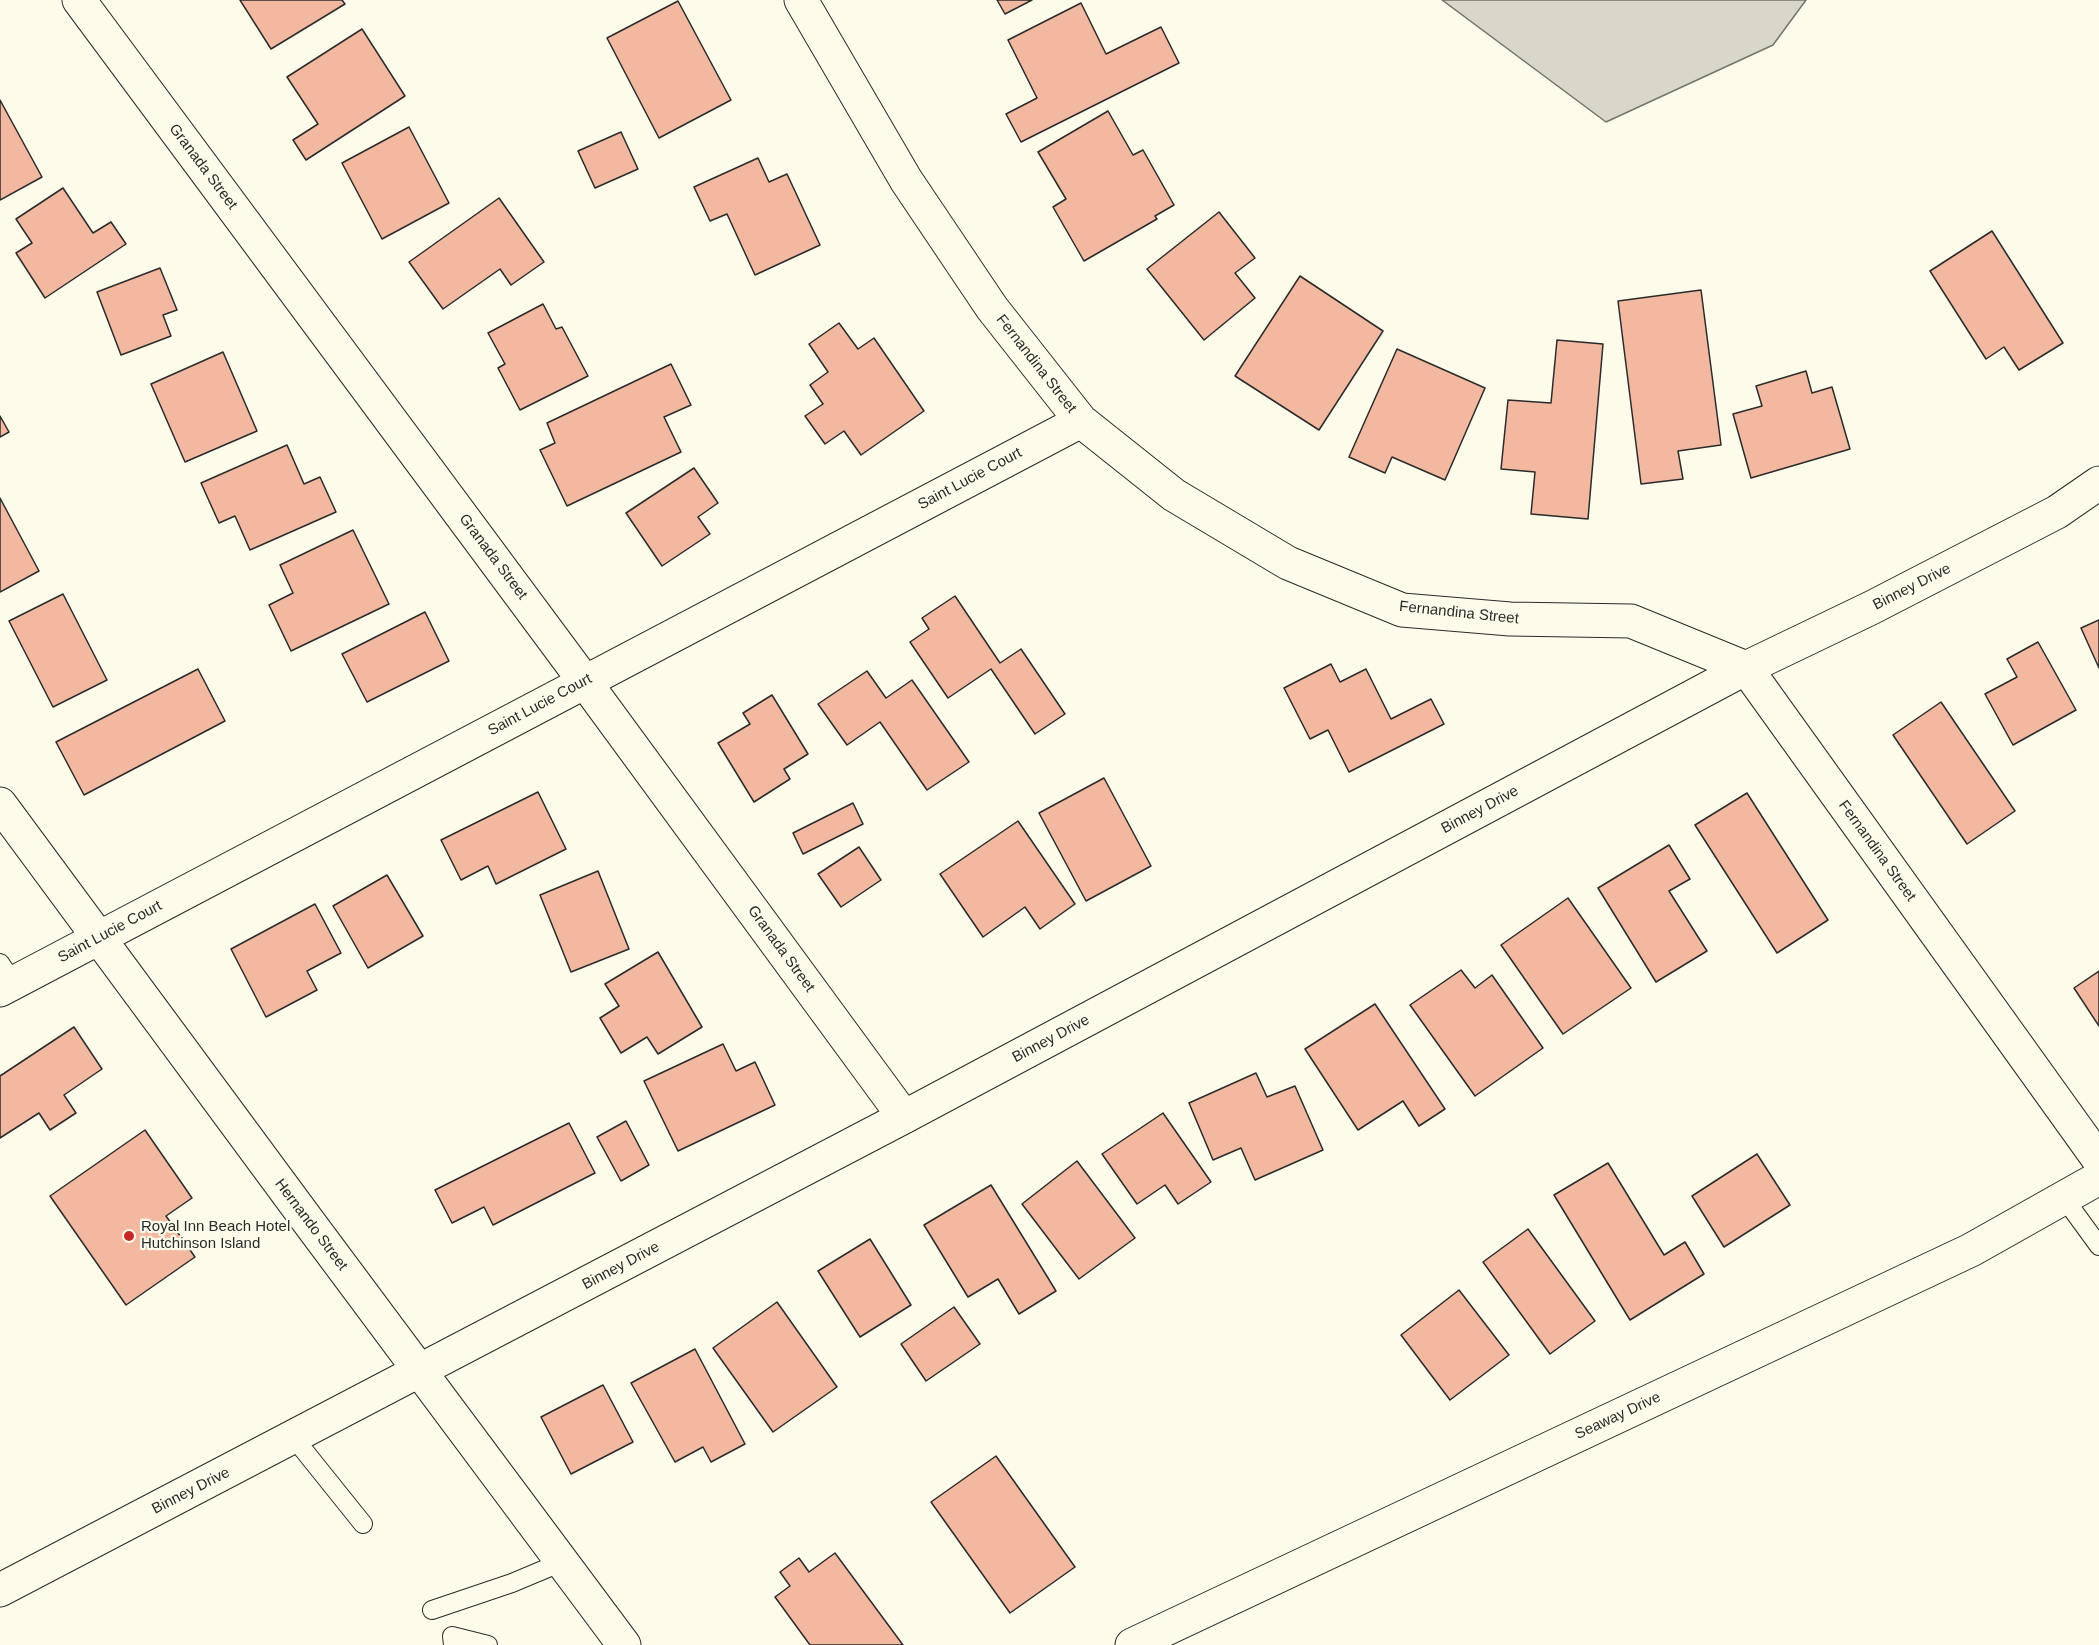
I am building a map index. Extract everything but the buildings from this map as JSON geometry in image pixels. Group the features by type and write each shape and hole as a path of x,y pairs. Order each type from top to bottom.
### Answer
{"street":[{"name":"Granada Street","path":"79,0 585,682 904,1117"},
{"name":"Fernandina Street","path":"801,0 906,180 992,308 1080,421 1174,495 1288,563 1402,610 1510,619 1631,621 1746,668 2099,1160"},
{"name":"Saint Lucie Court","path":"4,979 98,938 1080,421"},
{"name":"Binney Drive","path":"0,1590 904,1117 1746,668 1871,608 2057,512 2099,483"},
{"name":"Hernando Street","path":"0,804 624,1645"},
{"name":"Seaway Drive","path":"1132,1645 1971,1250 2099,1178"}],"lane":[{"path":"2064,1198 2099,1246"},
{"path":"294,1438 363,1524"},
{"path":"432,1610 512,1583 562,1562"},
{"path":"452,1641 473,1640 488,1645"}],"shaded area":[{"path":"1442,0 1806,0 1773,45 1606,122"}],"place":[{"name":"Royal Inn Beach Hotel Hutchinson Island","path":"129,1236"}]}
